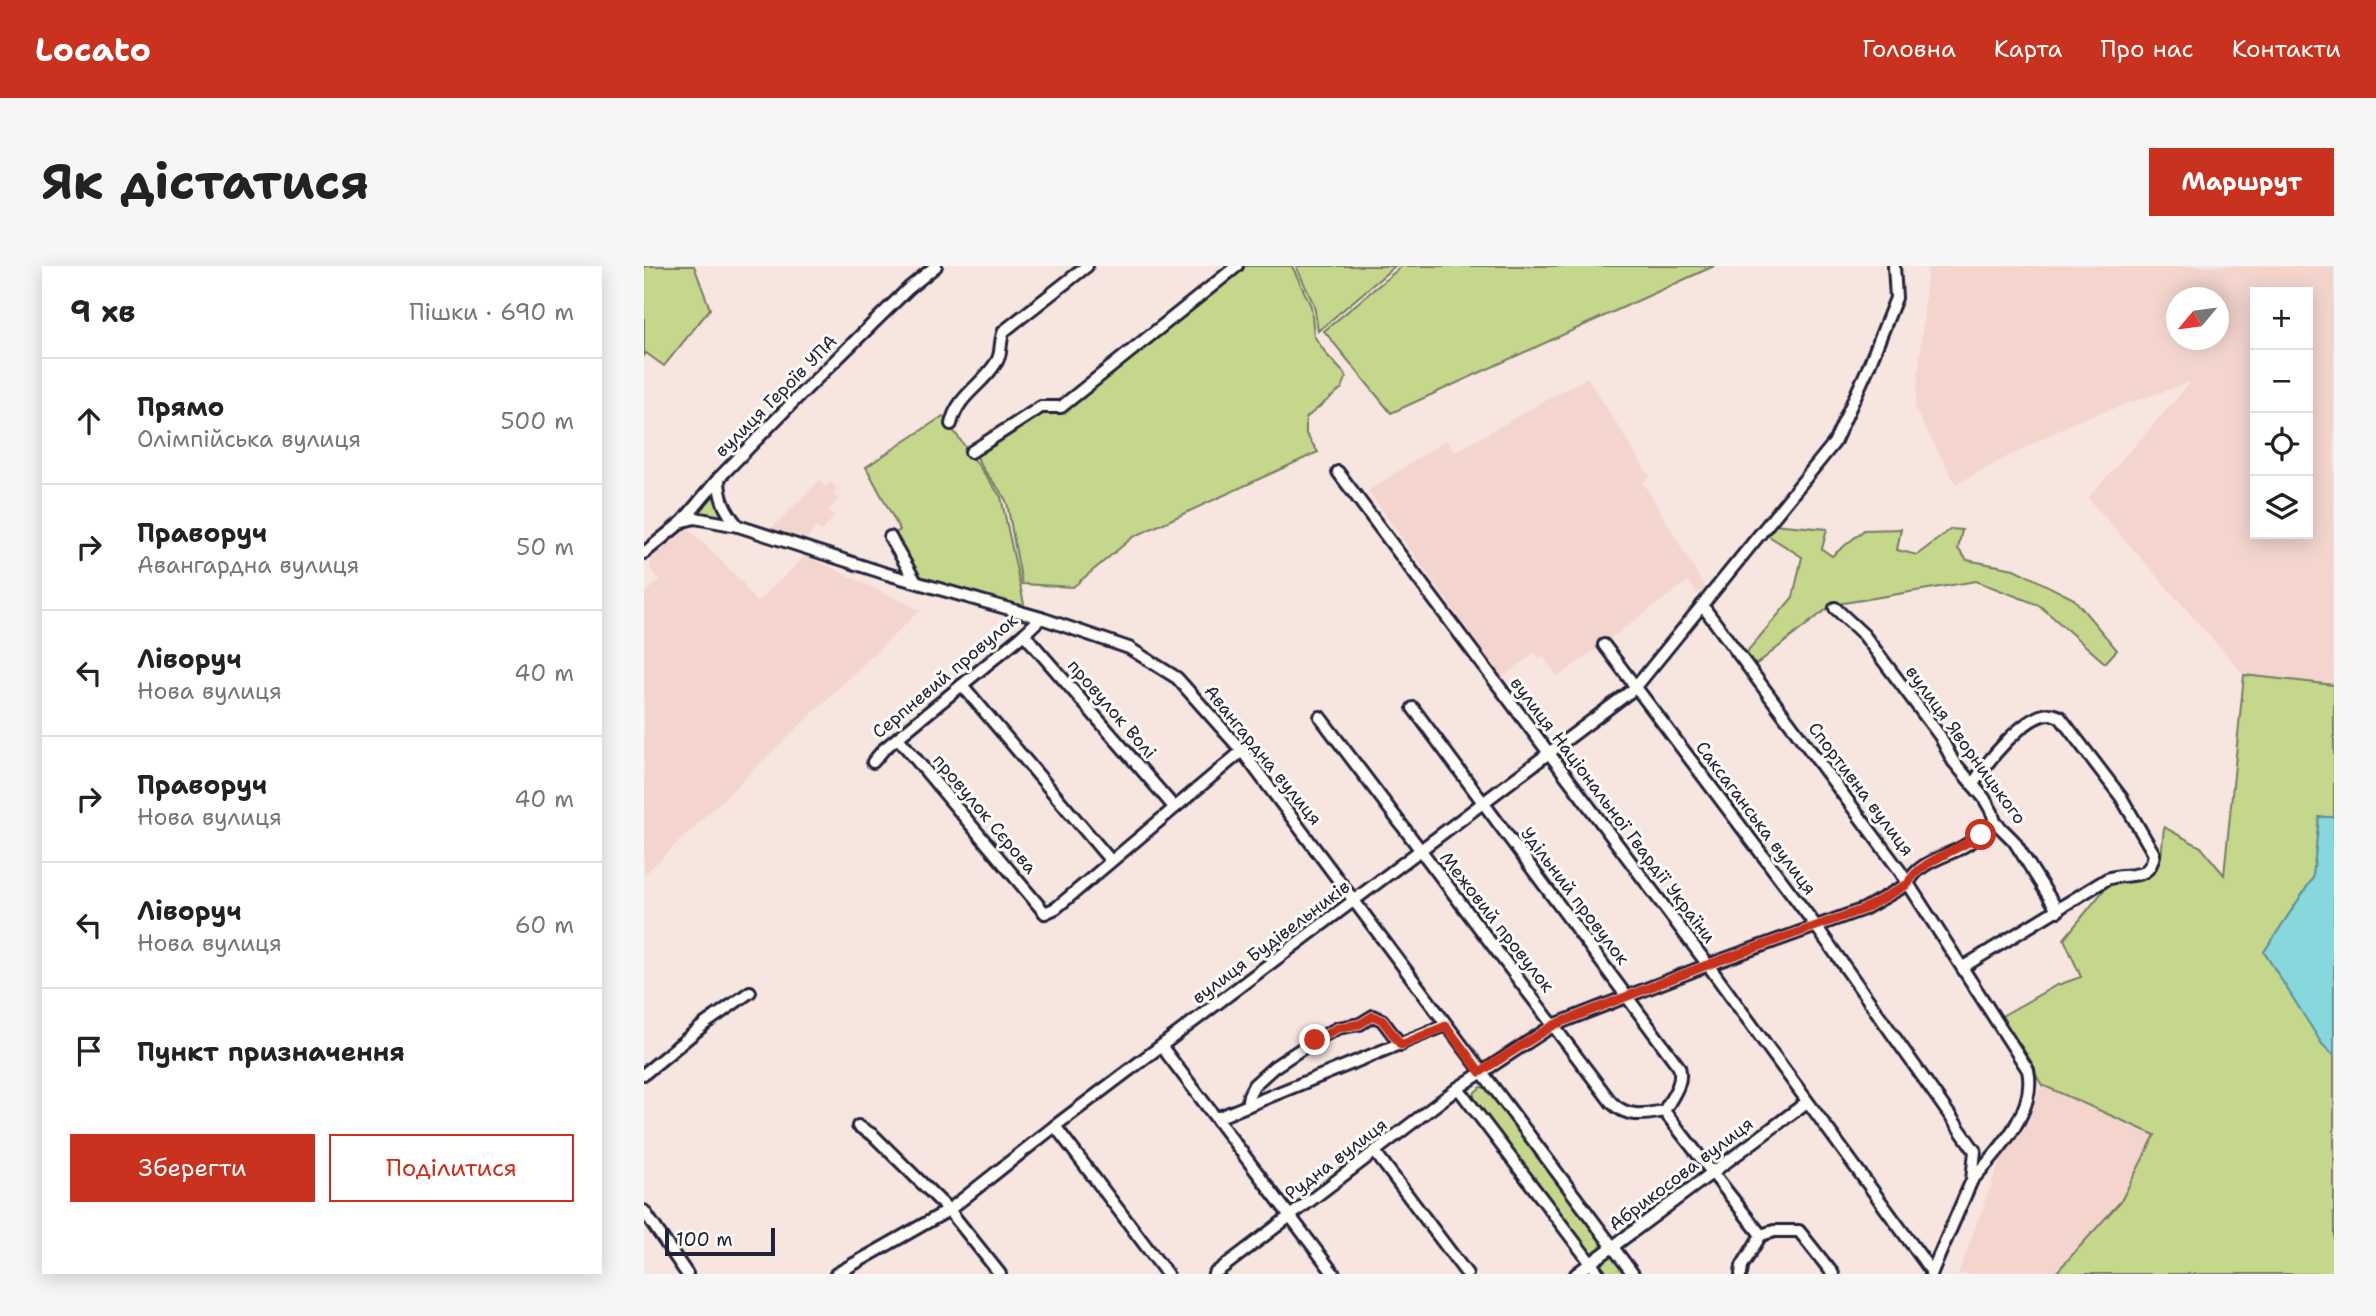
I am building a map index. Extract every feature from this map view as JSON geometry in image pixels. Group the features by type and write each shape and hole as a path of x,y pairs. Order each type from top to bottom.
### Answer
{"street":[{"name":"вулиця Героїв УПА","path":"644,553 683,522 719,478 875,321 936,266"},
{"path":"951,424 961,399 984,378 998,360 1004,331 1087,266"},
{"path":"971,452 1041,407 1061,407 1237,266"},
{"name":"вулиця Будівельників","path":"836,1274 949,1210 1055,1126 1635,688 1834,443 1896,298 1894,266"},
{"name":"вулиця Національної Гвардії України","path":"1338,472 1707,965 1931,1273"},
{"path":"719,478 722,503 738,526"},
{"name":"Авангардна вулиця","path":"683,522 695,518 738,526 1041,618 1129,648 1177,678 1242,751 1633,1274"},
{"path":"890,537 916,582"},
{"name":"Спортивна вулиця","path":"1702,605 1908,884 2028,1070 2030,1094 2017,1122 1972,1180"},
{"name":"вулиця Яворницького","path":"1835,608 1864,635 1940,736 1953,761 1992,812 1995,822 2014,841 2058,911"},
{"name":"Серпневий провулок","path":"873,762 1041,618"},
{"name":"провулок Волі","path":"1024,634 1174,807"},
{"name":"Саксаганська вулиця","path":"1604,645 1816,926 1975,1151 1972,1180"},
{"path":"962,685 1111,861 1242,751"},
{"name":"Удільний провулок","path":"1413,708 1679,1067 1681,1073 1676,1090 1664,1111"},
{"path":"1963,967 2107,879 2135,876 2152,863 2154,854 2121,797 2060,718 2051,714 2042,715 2029,722 1981,769 1973,785"},
{"name":"Межовий провулок","path":"1320,717 1611,1102 1619,1111 1633,1115 1664,1111"},
{"name":"провулок Сєрова","path":"898,738 1045,913 1056,908 1111,861"},
{"name":"Рудна вулиця","path":"1214,1274 1458,1088 1554,1025 1707,965 1864,909 1908,884 1910,878 1925,865 1988,831 1995,822"},
{"path":"644,1074 706,1023 750,992"},
{"path":"1247,1105 1250,1091 1259,1080 1315,1040 1338,1028 1360,1024 1373,1016 1382,1020 1401,1045"},
{"path":"1217,1118 1446,1026"},
{"path":"1162,1047 1334,1274"},
{"path":"1458,1088 1599,1274"},
{"name":"Абрикосова вулиця","path":"1576,1274 1807,1102"},
{"path":"1664,1111 1761,1235"},
{"path":"858,1126 873,1135 949,1210 1000,1274"},
{"path":"1055,1126 1167,1274"},
{"path":"1375,1152 1467,1274"},
{"path":"1931,1273 1972,1180"},
{"path":"644,1211 687,1274"},
{"path":"1741,1274 1742,1266 1761,1235 1774,1231 1799,1231 1833,1274"}],"shaded area":[{"path":"1928,266 2334,266 2334,685 2244,675 2088,498 2191,382 2074,422 1956,484 1915,410"},
{"path":"1587,377 1650,477 1643,482 1706,589 1697,594 1688,581 1558,677 1543,656 1539,658 1535,653 1502,677 1368,491 1446,440 1455,452"},
{"path":"820,480 825,487 831,482 837,489 833,494 838,499 829,511 835,516 822,531 817,527 803,543 768,532"},
{"path":"686,526 746,586 744,588 757,602 806,556 920,610 644,875 644,594 660,580 650,569 652,552"},
{"path":"2042,1085 2156,1135 2121,1201 2055,1274 1958,1274 2010,1134 2018,1137 2030,1101 2035,1102"}],"green space":[{"path":"644,266 694,266 710,309 664,366 646,353 644,356"},
{"path":"1240,266 1292,266 1311,306 1314,336 1344,373 1346,378 1342,388 1306,418 1306,434 1318,452 1133,537 1073,587 1022,584 1007,503 981,465 976,452 1038,411 1055,412"},
{"path":"1296,266 1395,266 1318,331 1314,305"},
{"path":"1402,266 1714,266 1391,413 1324,331"},
{"path":"943,416 1001,497 1024,604 1022,609 918,578 894,534 900,530 866,467"},
{"path":"717,483 730,520 698,512"},
{"path":"1772,524 1827,529 1822,549 1832,556 1864,530 1901,529 1897,550 1917,555 1951,529 1962,530 1958,549 1967,560 2014,569 2074,599 2117,650 2105,663 2039,605 1976,581 1832,605 1754,666 1745,654 1793,597 1802,557 1764,533"},
{"path":"2244,675 2334,685 2334,817 2319,817 2313,878 2264,952 2322,1043 2334,1055 2334,1274 2055,1274 2121,1201 2155,1135 2042,1085 2000,1017 2055,986 2081,977 2064,939 2112,880 2129,879 2161,858 2164,827 2201,847 2224,875"},
{"path":"1481,1087 1488,1088 1606,1246 1591,1256 1473,1100 1475,1092"},
{"path":"1613,1254 1628,1274 1603,1274 1598,1263"}],"water":[{"path":"2319,817 2334,817 2334,1055 2322,1044 2264,952 2313,878"}],"route":[{"path":"1315,1040 1338,1028 1353,1027 1373,1016 1382,1020 1401,1045 1446,1026 1480,1072 1554,1025 1707,965 1864,909 1908,884 1910,878 1925,865 1981,835"}]}
